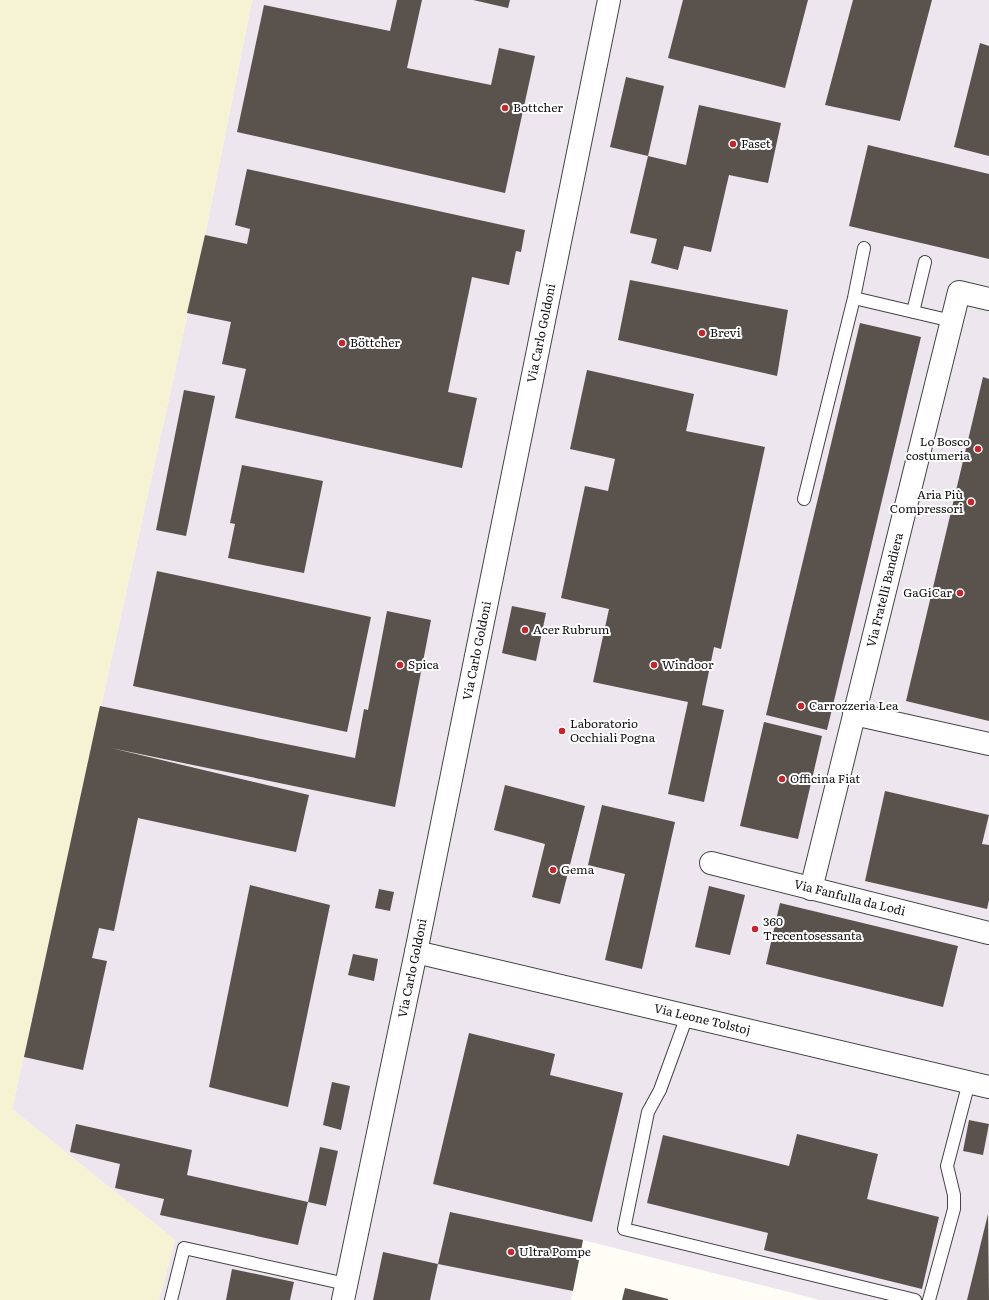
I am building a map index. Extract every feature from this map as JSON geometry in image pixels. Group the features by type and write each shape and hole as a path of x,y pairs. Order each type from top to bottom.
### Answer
{"street":[{"name":"Via Carlo Goldoni","path":"344,1292 416,952 609,0"},
{"name":"Via Fratelli Bandiera","path":"811,889 959,292 989,299"},
{"path":"854,714 989,744"},
{"name":"Via Fanfulla da Lodi","path":"711,863 989,933"},
{"name":"Via Leone Tolstoj","path":"416,952 979,1084"}],"lane":[{"path":"804,499 854,298 864,248"},
{"path":"913,312 925,262"},
{"path":"854,298 952,321"},
{"path":"687,1016 660,1090 648,1112 624,1229 915,1300"},
{"path":"929,1300 954,1209 954,1196 947,1166 979,1084"},
{"path":"171,1300 184,1248 344,1292"}],"shaded area":[{"path":"0,0 252,0 205,235 12,1109 175,1240 159,1300 0,1300"},
{"path":"252,0 989,0 989,1300 820,1300 583,1240 571,1300 159,1300 175,1240 12,1109 205,235"}],"building":[{"path":"397,0 422,0 407,68 491,85 499,48 535,56 505,193 237,132 264,5 390,31"},
{"path":"473,0 510,0 508,8"},
{"path":"683,0 808,0 785,88 668,58"},
{"path":"853,0 932,0 900,121 825,105"},
{"path":"980,43 989,46 989,156 954,147"},
{"path":"626,77 664,86 648,156 610,147"},
{"path":"699,105 781,123 768,183 729,175 711,252 684,246 678,270 651,263 657,239 630,233 648,156 686,165"},
{"path":"868,145 989,174 989,259 849,226"},
{"path":"247,169 525,230 521,252 516,251 509,285 472,277 448,392 477,398 462,468 235,418 246,369 222,364 231,322 187,313 205,235 247,244 250,229 235,225"},
{"name":"Brevi","path":"630,280 788,310 777,376 618,340"},
{"path":"860,323 921,337 827,730 766,715"},
{"path":"587,370 694,394 686,431 765,447 721,649 714,647 702,705 724,710 704,802 668,794 688,702 593,682 609,609 561,598 585,486 608,491 615,459 570,449"},
{"path":"983,377 989,379 989,721 906,701"},
{"path":"184,390 215,396 186,536 156,530"},
{"path":"242,465 323,481 304,573 228,558 235,524 230,523"},
{"path":"157,571 371,617 347,732 133,686"},
{"name":"Acer Rubrum","path":"512,606 546,613 536,661 502,653"},
{"path":"387,611 431,620 395,807 111,748 309,795 296,852 138,818 114,931 99,928 92,958 107,961 83,1070 24,1057 100,706 355,758 364,709 368,710"},
{"name":"Officina Fiat","path":"764,722 822,736 798,839 740,826"},
{"name":"Gema","path":"505,785 585,806 560,904 532,897 545,844 494,830"},
{"path":"885,791 989,815 982,844 989,845 989,900 987,909 865,881"},
{"path":"602,805 675,822 642,969 605,960 625,874 588,865"},
{"path":"250,885 330,905 288,1107 209,1087"},
{"path":"709,886 745,895 730,955 695,947"},
{"path":"379,889 394,892 390,911 375,908"},
{"path":"780,903 958,946 943,1007 766,964"},
{"path":"353,954 378,959 374,981 348,975"},
{"path":"469,1033 555,1054 550,1075 623,1093 592,1222 433,1184"},
{"path":"332,1082 350,1086 341,1130 323,1125"},
{"path":"969,1120 989,1124 983,1155 963,1151"},
{"path":"76,1124 192,1150 187,1175 308,1202 298,1245 160,1215 164,1199 115,1188 120,1164 70,1152"},
{"path":"797,1134 878,1154 867,1199 939,1217 922,1289 764,1250 768,1233 647,1203 663,1135 789,1166"},
{"path":"320,1147 338,1151 326,1206 308,1202"},
{"name":"Ultra Pompe","path":"450,1212 583,1240 573,1291 438,1264"},
{"path":"988,1214 989,1300 967,1300"},
{"path":"383,1252 438,1264 430,1300 373,1300"},
{"path":"232,1269 294,1282 290,1300 226,1300"},
{"path":"625,1288 668,1299 668,1300 622,1300"}],"place":[{"name":"Bottcher","path":"505,108"},
{"name":"Faset","path":"733,144"},
{"name":"Brevi","path":"702,333"},
{"name":"Böttcher","path":"342,343"},
{"name":"Lo Bosco costumeria","path":"978,449"},
{"name":"Aria Più Compressori","path":"971,502"},
{"name":"GaGiCar","path":"960,593"},
{"name":"Acer Rubrum","path":"525,630"},
{"name":"Spica","path":"400,665"},
{"name":"Windoor","path":"654,665"},
{"name":"Carrozzeria Lea","path":"801,706"},
{"name":"Laboratorio Occhiali Pogna","path":"562,731"},
{"name":"Officina Fiat","path":"782,779"},
{"name":"Gema","path":"553,870"},
{"name":"360 Trecentosessanta","path":"755,929"},
{"name":"Ultra Pompe","path":"511,1252"}]}
